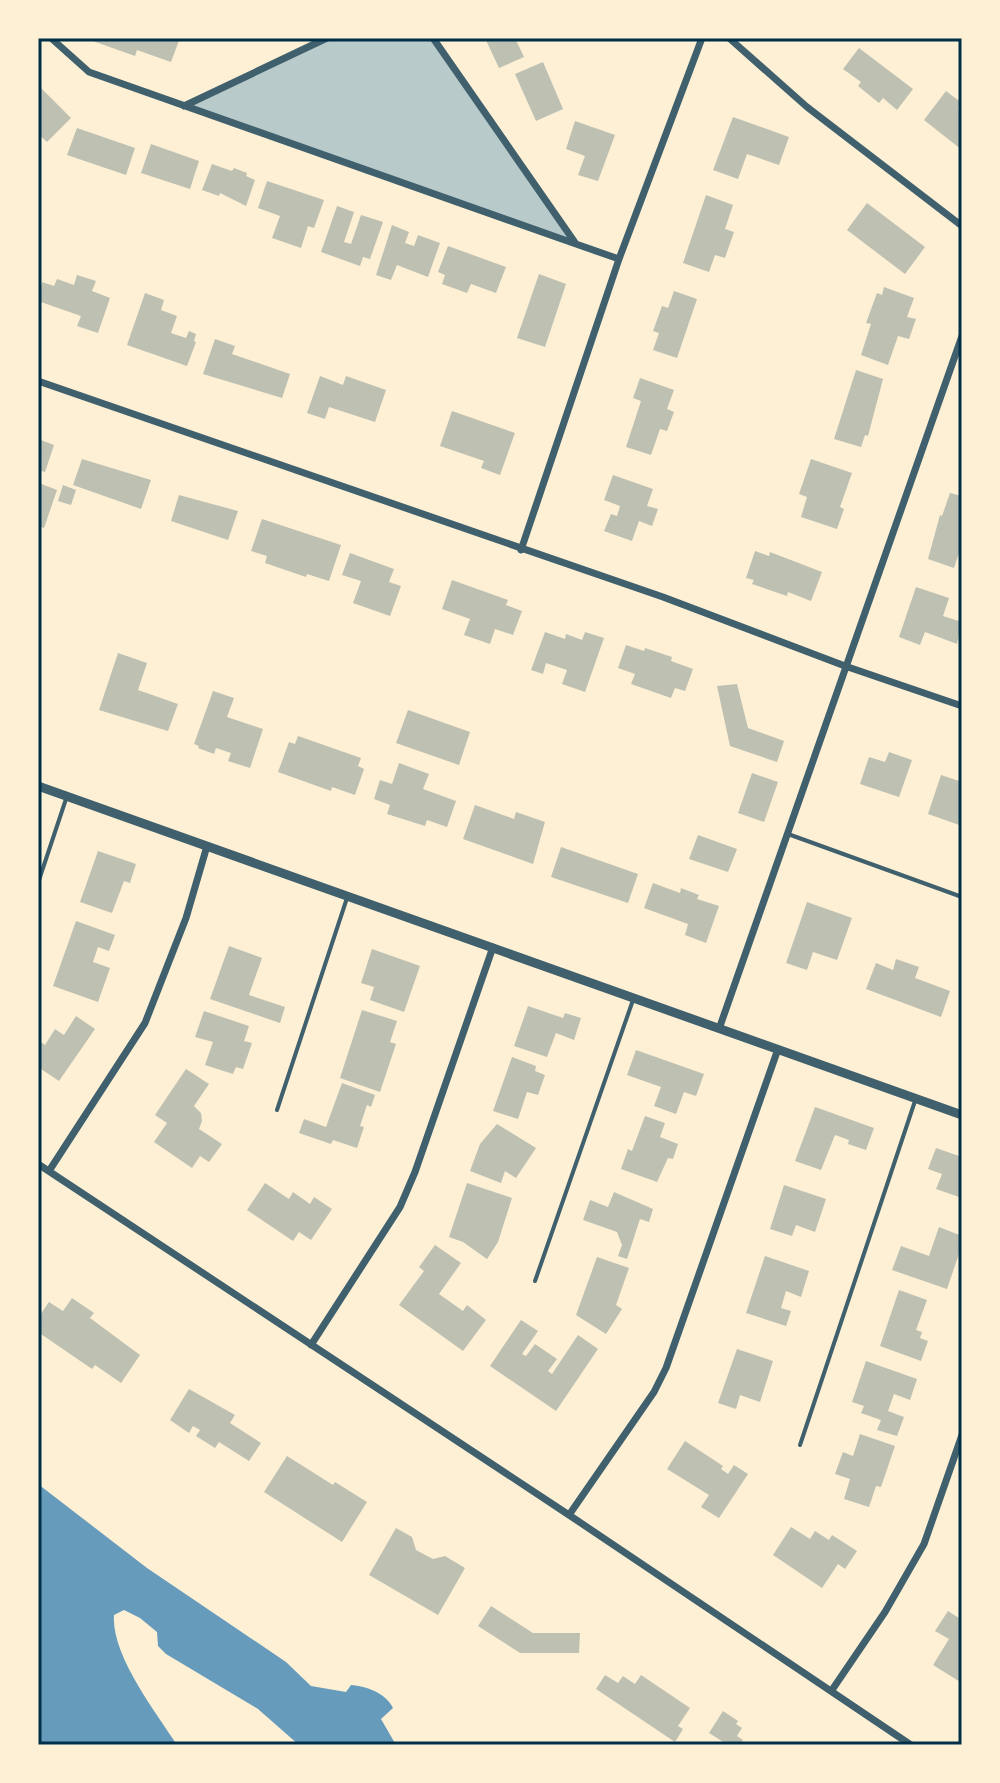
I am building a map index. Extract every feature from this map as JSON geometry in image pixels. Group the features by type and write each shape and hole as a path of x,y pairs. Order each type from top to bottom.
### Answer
{"street":[{"path":"51,38 89,72 619,259"},
{"path":"184,106 327,38"},
{"path":"433,38 576,244"},
{"path":"521,550 619,259 702,38"},
{"path":"729,38 807,107 962,226"},
{"path":"719,1029 962,336"},
{"path":"38,381 663,597 845,666 962,706"},
{"path":"38,786 962,1115"},
{"path":"49,1171 145,1023 186,918 207,846"},
{"path":"311,1345 400,1207 493,947"},
{"path":"569,1515 654,1392 666,1368 778,1049"},
{"path":"38,1164 911,1745"},
{"path":"832,1690 885,1612 924,1544 962,1435"}],"lane":[{"path":"38,883 67,796"},
{"path":"786,833 962,897"},
{"path":"277,1110 348,896"},
{"path":"535,1281 634,998"},
{"path":"800,1445 916,1099"}],"shaded area":[{"path":"329,38 433,38 576,244 184,106"}],"water":[{"path":"38,1484 147,1568 286,1662 311,1686 346,1692 351,1685 381,1694 393,1708 381,1719 396,1745 299,1745 258,1709 166,1654 158,1646 157,1632 124,1610 114,1615 120,1648 136,1683 177,1745 38,1745"}],"building":[{"path":"91,38 180,38 171,62 137,50 135,56"},
{"path":"485,38 515,38 524,57 499,68"},
{"path":"859,48 913,89 897,110 883,98 879,103 858,86 861,82 843,69"},
{"path":"543,62 563,109 536,121 515,74"},
{"path":"38,85 71,118 47,142 38,134"},
{"path":"946,91 962,103 958,109 962,112 962,150 924,120"},
{"path":"733,117 789,137 779,165 747,154 738,179 713,170"},
{"path":"575,121 615,135 598,181 578,175 585,156 566,149"},
{"path":"77,128 135,148 126,175 67,155"},
{"path":"151,144 199,161 190,189 141,173"},
{"path":"212,164 232,171 234,168 255,180 246,206 220,193 219,196 202,190"},
{"path":"267,181 324,200 314,228 308,226 301,248 272,238 280,216 258,208"},
{"path":"706,195 733,205 725,229 734,232 725,258 715,255 709,272 683,263"},
{"path":"867,203 925,247 905,274 847,230"},
{"path":"337,206 354,212 344,242 351,244 361,215 383,222 370,259 363,257 360,266 321,252"},
{"path":"392,225 409,232 405,243 414,246 418,235 440,243 428,277 397,265 391,280 376,275"},
{"path":"448,246 506,267 496,293 471,284 467,293 442,284 445,275 438,272"},
{"path":"539,274 566,284 545,347 517,338"},
{"path":"77,275 96,281 92,291 110,298 98,333 77,326 81,316 38,301 42,282 54,286 57,279 74,285"},
{"path":"884,287 914,298 907,317 916,319 909,339 898,336 888,365 861,355 871,324 866,323 877,293 882,295"},
{"path":"674,291 697,299 677,358 653,350 659,333 653,331 662,306 668,308"},
{"path":"145,293 164,300 161,310 177,316 171,333 186,338 189,331 196,334 187,366 127,345"},
{"path":"215,339 235,346 232,354 290,374 282,398 203,374"},
{"path":"856,370 883,379 868,436 865,435 861,447 834,439"},
{"path":"320,376 343,385 346,376 386,390 375,422 329,407 325,419 307,413"},
{"path":"640,378 674,390 667,409 674,412 667,431 660,429 651,455 626,447 641,401 633,398"},
{"path":"452,411 515,433 500,475 481,468 484,461 440,446"},
{"path":"38,439 54,445 45,472 38,470"},
{"path":"82,459 151,480 141,509 73,485"},
{"path":"811,459 852,473 840,507 844,509 837,529 801,517 807,497 799,494"},
{"path":"613,475 653,489 647,506 658,509 652,526 639,521 632,541 604,531 611,514 617,516 620,506 604,500"},
{"path":"39,483 57,490 44,528 38,526"},
{"path":"63,485 76,490 71,505 58,501"},
{"path":"950,493 962,496 962,544 954,568 928,559 940,515"},
{"path":"179,495 238,511 228,540 171,521"},
{"path":"262,519 341,545 329,581 265,563 267,556 251,551"},
{"path":"755,551 769,556 770,552 822,572 811,601 752,584 754,580 746,578"},
{"path":"350,553 394,569 389,582 401,586 390,616 353,603 361,581 342,575"},
{"path":"452,580 508,600 506,605 522,611 513,635 495,629 490,644 464,635 470,619 442,609"},
{"path":"916,587 949,598 943,616 962,622 957,644 925,632 920,645 899,637"},
{"path":"545,632 565,639 566,634 582,640 585,632 604,638 585,692 562,684 567,670 546,663 543,674 531,670"},
{"path":"626,645 672,657 671,661 693,669 685,691 675,688 671,698 631,684 635,674 618,668"},
{"path":"118,653 147,663 138,690 178,704 168,731 99,710"},
{"path":"737,684 748,728 784,741 777,762 730,746 717,686"},
{"path":"213,691 234,698 227,717 263,729 250,768 228,761 231,753 216,748 214,754 194,744"},
{"path":"408,710 470,732 459,765 396,743"},
{"path":"298,736 361,758 358,766 364,769 355,795 332,787 331,791 278,772 289,742 295,744"},
{"path":"889,752 912,760 899,797 860,784 869,757 885,762"},
{"path":"399,763 429,774 423,789 456,801 447,827 427,820 425,826 387,814 390,805 374,799 380,780 392,784"},
{"path":"752,773 778,782 764,822 738,813"},
{"path":"941,775 962,782 962,826 928,814"},
{"path":"475,805 514,819 516,812 545,822 533,864 463,839"},
{"path":"698,835 737,849 728,872 689,859"},
{"path":"561,847 638,874 628,903 551,877"},
{"path":"98,851 136,864 130,883 124,881 112,913 80,902"},
{"path":"653,883 680,893 681,888 699,895 697,899 719,906 706,943 685,935 688,924 644,908"},
{"path":"807,902 852,918 837,960 813,952 807,970 786,963"},
{"path":"76,921 115,935 109,951 98,947 93,962 110,968 98,1002 53,986"},
{"path":"229,946 262,958 249,995 285,1007 280,1023 210,999"},
{"path":"372,949 420,966 404,1012 370,1000 374,987 361,983"},
{"path":"896,959 919,967 915,978 950,991 941,1017 866,989 876,963 893,970"},
{"path":"528,1006 563,1018 565,1013 581,1018 574,1040 556,1033 547,1057 514,1046"},
{"path":"362,1010 397,1021 390,1042 396,1044 380,1092 340,1078"},
{"path":"204,1011 249,1026 244,1041 252,1043 243,1069 236,1067 233,1074 205,1065 213,1042 195,1037"},
{"path":"76,1016 95,1029 59,1081 38,1067 38,1040 45,1045 55,1029 64,1035"},
{"path":"636,1050 704,1074 696,1096 684,1092 676,1114 654,1106 661,1087 627,1075"},
{"path":"512,1057 536,1066 535,1071 545,1075 538,1095 527,1092 518,1119 493,1111"},
{"path":"186,1069 209,1084 194,1106 201,1113 199,1129 222,1144 209,1162 200,1156 192,1168 154,1142 167,1123 155,1115"},
{"path":"342,1083 375,1095 371,1107 367,1105 357,1148 333,1140 331,1144 299,1133 304,1119 326,1127"},
{"path":"815,1107 874,1128 866,1150 848,1144 849,1140 835,1135 821,1170 795,1161"},
{"path":"645,1116 665,1123 660,1137 678,1144 673,1159 668,1158 657,1182 621,1169 628,1149 632,1151"},
{"path":"497,1124 536,1148 516,1178 505,1171 501,1183 470,1171 480,1144"},
{"path":"936,1148 962,1157 962,1198 936,1189 942,1174 928,1169"},
{"path":"265,1183 289,1199 293,1192 310,1204 314,1197 332,1209 311,1240 299,1232 293,1241 247,1210"},
{"path":"467,1183 512,1198 498,1242 487,1259 463,1242 449,1237"},
{"path":"784,1185 826,1199 815,1232 796,1225 792,1236 770,1229"},
{"path":"614,1192 653,1209 649,1222 640,1219 627,1259 618,1256 622,1245 617,1232 583,1220 590,1200 608,1207"},
{"path":"939,1227 962,1236 962,1245 947,1289 892,1270 901,1246 929,1256"},
{"path":"435,1245 461,1263 439,1294 463,1311 467,1305 486,1320 463,1351 399,1305 424,1271 419,1267"},
{"path":"765,1256 809,1271 801,1297 786,1291 781,1308 791,1311 786,1326 746,1313"},
{"path":"597,1257 629,1268 616,1305 622,1309 606,1334 576,1315"},
{"path":"899,1290 927,1300 916,1330 922,1332 920,1338 928,1341 921,1361 880,1346"},
{"path":"72,1298 94,1313 90,1318 140,1355 121,1383 95,1365 92,1369 38,1332 38,1318 49,1302 63,1311"},
{"path":"521,1320 538,1331 522,1354 526,1356 535,1344 557,1359 548,1371 552,1374 578,1335 598,1349 556,1411 490,1366"},
{"path":"737,1349 773,1361 760,1402 740,1395 736,1409 718,1403"},
{"path":"866,1361 917,1379 910,1400 894,1394 888,1411 904,1417 897,1436 877,1430 881,1420 861,1413 864,1406 852,1402"},
{"path":"189,1389 235,1415 230,1423 261,1443 249,1461 219,1442 215,1448 196,1436 200,1430 193,1426 189,1433 170,1420"},
{"path":"860,1434 895,1446 881,1487 876,1486 869,1507 844,1499 850,1479 835,1474 843,1452 853,1456"},
{"path":"685,1441 723,1466 721,1469 728,1474 734,1465 748,1474 719,1518 701,1507 709,1495 667,1469"},
{"path":"287,1456 367,1502 342,1542 264,1492"},
{"path":"791,1527 810,1539 815,1531 829,1540 832,1535 857,1551 845,1569 838,1564 822,1588 773,1555"},
{"path":"396,1528 412,1537 416,1550 433,1559 445,1556 465,1568 438,1615 369,1575"},
{"path":"491,1606 533,1633 580,1633 579,1653 520,1653 478,1626"},
{"path":"948,1611 962,1620 962,1683 933,1665 949,1639 935,1631"},
{"path":"605,1675 618,1683 623,1676 635,1684 641,1675 690,1708 678,1726 683,1729 675,1742 596,1689"},
{"path":"723,1711 738,1721 736,1724 742,1728 737,1736 743,1740 740,1745 728,1745 709,1733"}]}
